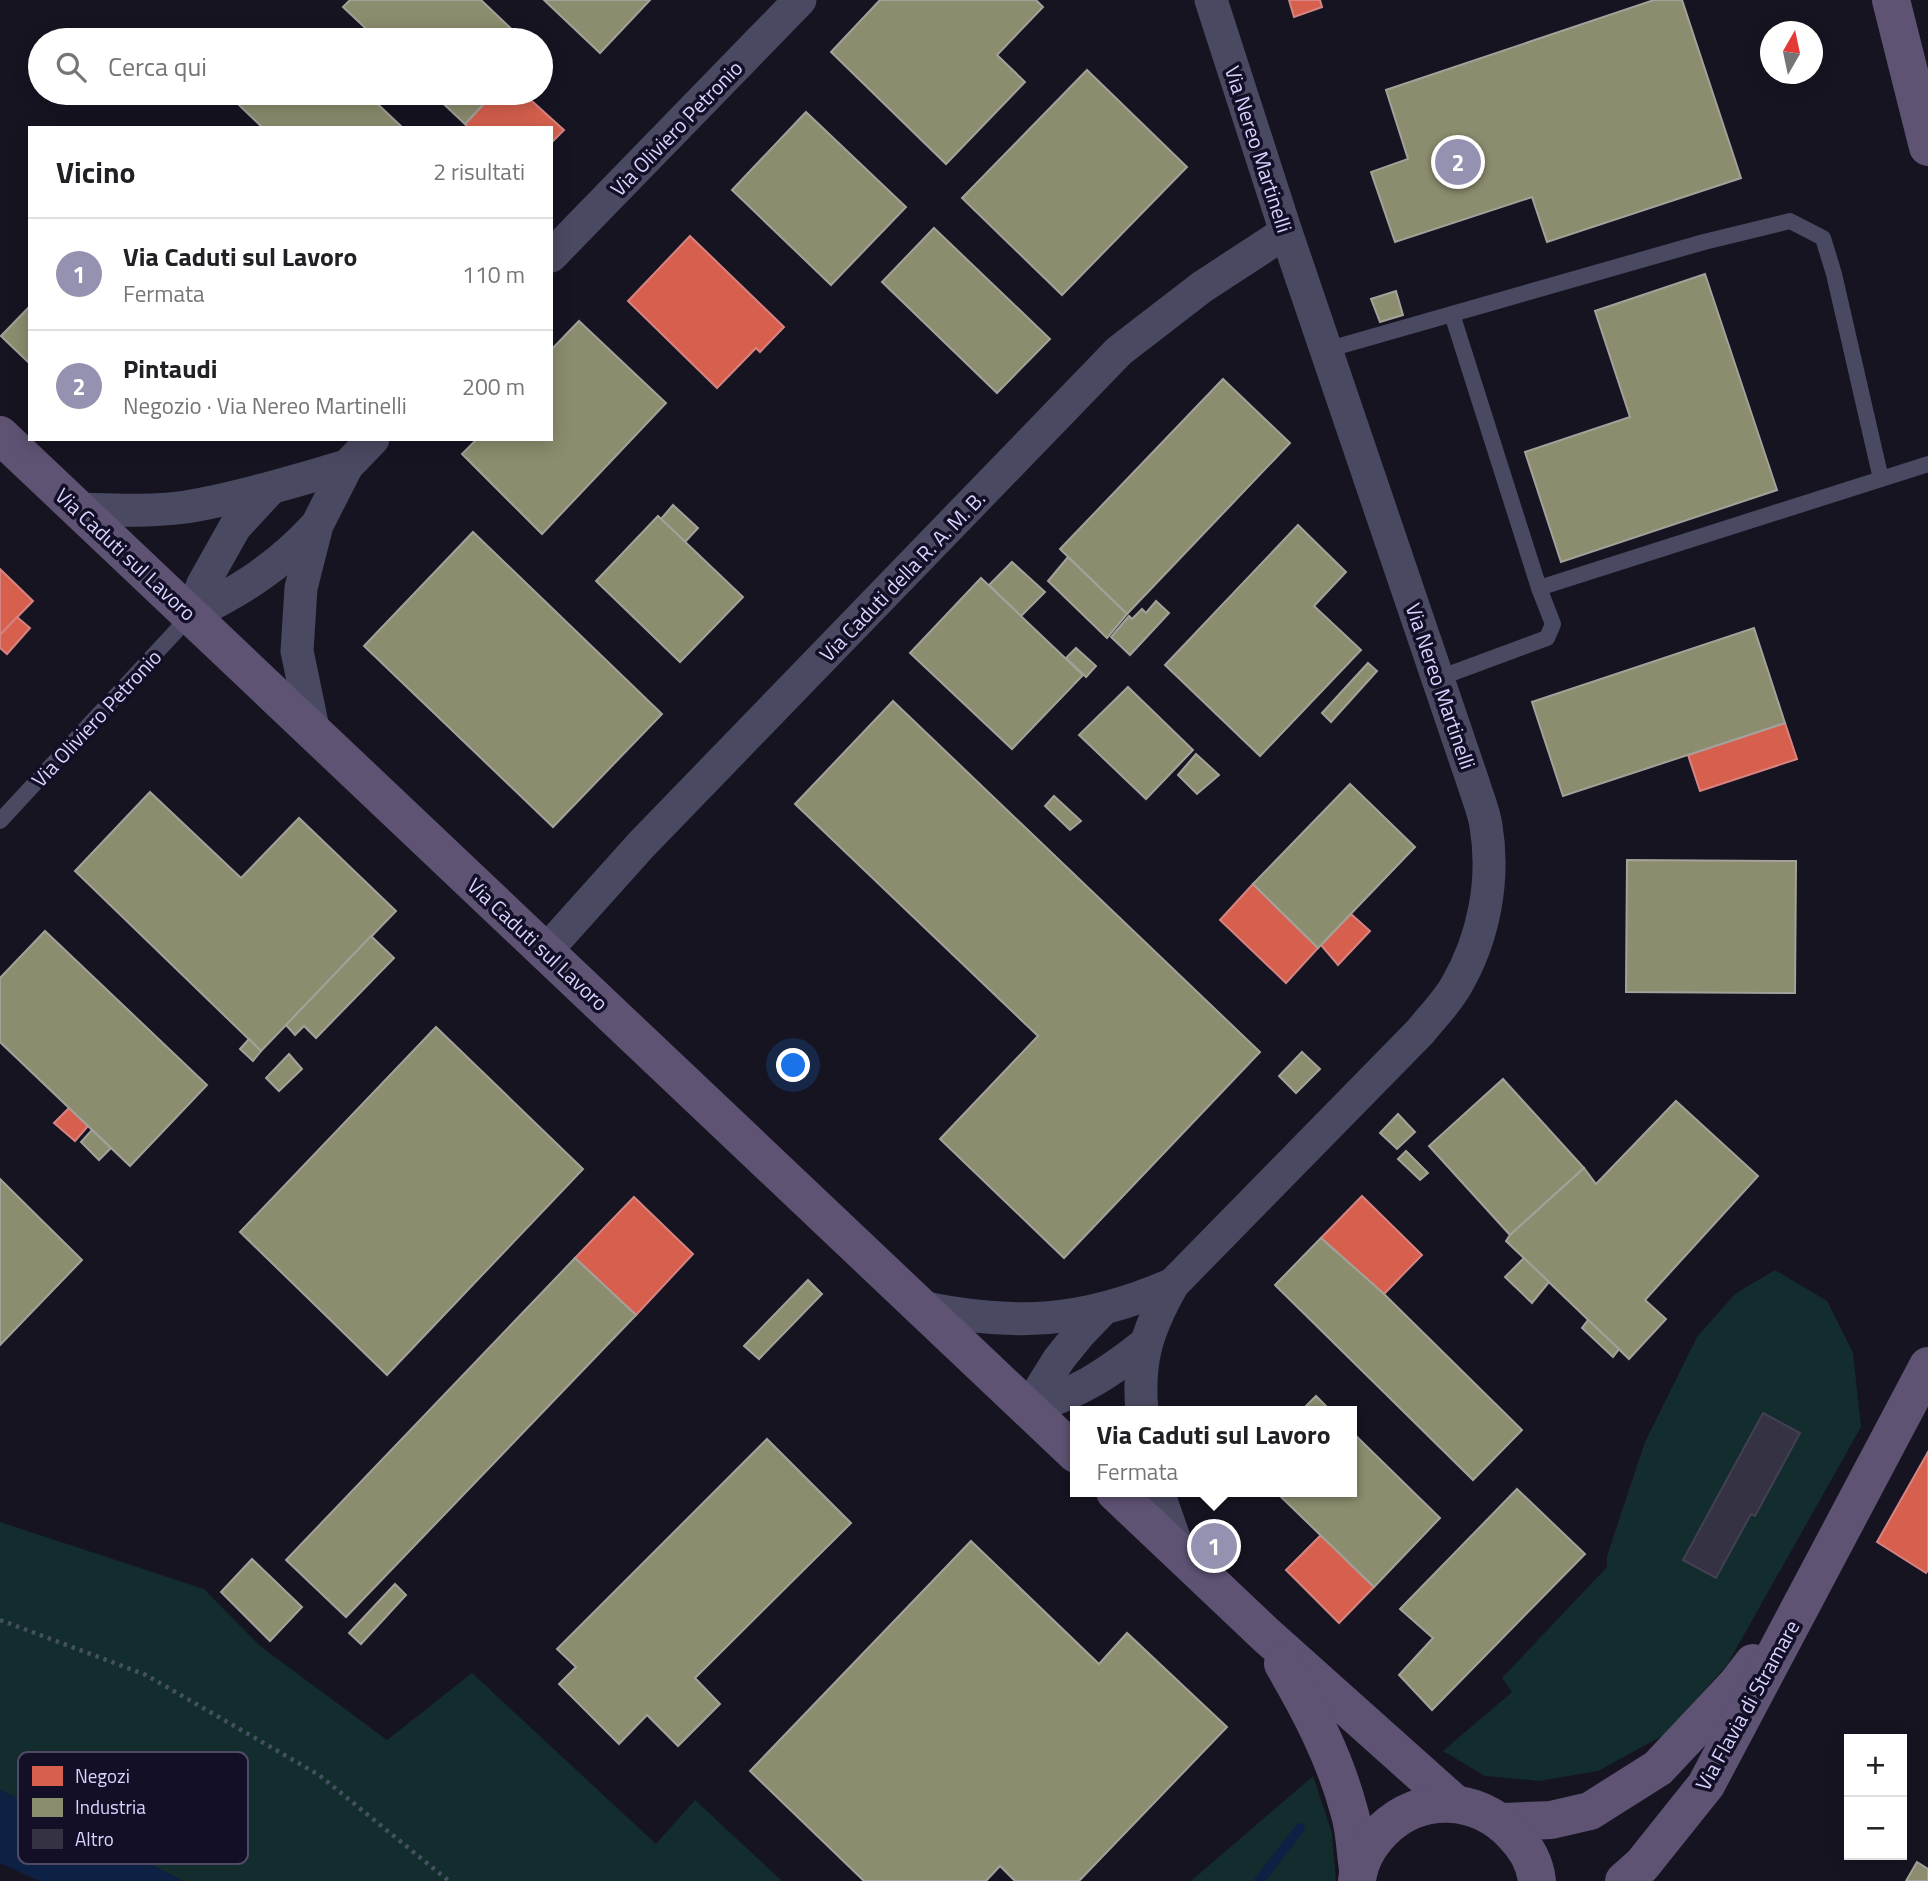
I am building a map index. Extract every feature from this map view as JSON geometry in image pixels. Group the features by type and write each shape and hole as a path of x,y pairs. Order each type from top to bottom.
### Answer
{"main road":[{"path":"1891,0 1928,146"},
{"name":"Via Caduti sul Lavoro","path":"0,435 1070,1448"},
{"name":"Via Flavia di Stramare","path":"1624,1881 1642,1865 1706,1786 1928,1366"},
{"path":"1120,1497 1266,1634 1454,1804"},
{"name":"Via Flavia di Stramare","path":"1503,1822 1552,1820 1590,1811 1658,1768 1736,1685 1810,1590"},
{"path":"1266,1634 1302,1697 1333,1760 1350,1813 1357,1875"},
{"name":"Via Flavia di Stramare","path":"1357,1875 1371,1841 1394,1819 1423,1806 1454,1804 1480,1809 1503,1822 1523,1844 1536,1870 1537,1881"}],"street":[{"name":"Via Oliviero Petronio","path":"553,254 800,0"},
{"name":"Via Nereo Martinelli","path":"1142,1406 1141,1373 1145,1344 1157,1313 1173,1284 1420,1032 1456,987 1484,917 1490,864 1486,825 1286,232 1211,0"},
{"name":"Via Caduti della R. A. M. B.","path":"545,952 641,845 1119,351 1202,286 1286,232"},
{"name":"Via Oliviero Petronio","path":"314,733 297,650 301,588 317,525 347,466 371,441"},
{"name":"Via Oliviero Petronio","path":"78,509 183,507 271,488 347,466"},
{"name":"Via Oliviero Petronio","path":"191,615 203,584 235,527 271,488"},
{"name":"Via Oliviero Petronio","path":"191,615 261,576 291,553 317,525"},
{"name":"Via Nereo Martinelli","path":"920,1307 962,1315 1014,1320 1074,1315 1138,1299 1173,1284"},
{"path":"1028,1409 1066,1350 1103,1309"},
{"path":"1028,1409 1060,1399 1088,1385 1145,1344"},
{"path":"1160,1497 1179,1552"}],"lane":[{"path":"1326,350 1704,242 1790,221 1823,238 1834,274 1881,479"},
{"path":"1438,678 1546,638 1553,624 1539,588 1452,314"},
{"path":"1539,588 1928,464"},
{"name":"Via Oliviero Petronio","path":"0,821 191,615"}],"path":[{"path":"0,1620 146,1675 319,1775 449,1881"}],"green space":[{"path":"1775,1270 1827,1301 1853,1353 1861,1427 1727,1665 1664,1735 1598,1771 1539,1781 1485,1776 1443,1751 1512,1692 1502,1678 1607,1567 1607,1556 1645,1442 1697,1337 1735,1294"},
{"path":"0,1522 204,1589 260,1646 387,1740 472,1673 656,1844 695,1800 782,1881 183,1881 149,1864 248,1864 248,1752 18,1752 18,1799 0,1790"},
{"path":"1313,1776 1332,1833 1336,1881 1191,1881"}],"water":[{"path":"0,1790 18,1799 18,1864 149,1864 183,1881 39,1881 0,1863"}],"building: Negozi":[{"path":"1289,0 1320,0 1322,7 1294,17"},
{"path":"483,105 536,105 564,130 553,141 553,126 465,124"},
{"path":"690,236 784,327 760,352 756,348 717,388 628,301"},
{"path":"0,569 33,601 0,635"},
{"path":"17,617 30,628 7,654 0,648 0,635"},
{"path":"1785,723 1797,759 1700,791 1688,755"},
{"path":"1253,884 1318,948 1286,983 1220,920"},
{"path":"1351,914 1370,931 1338,965 1321,945"},
{"path":"69,1108 88,1126 75,1141 54,1123"},
{"path":"1362,1196 1422,1255 1384,1294 1321,1238"},
{"path":"634,1197 693,1254 636,1315 575,1258"},
{"path":"1928,1452 1928,1570 1926,1573 1877,1542"},
{"path":"1321,1535 1374,1587 1339,1623 1286,1570"}],"building: Industria":[{"path":"350,0 481,0 510,28 365,28 343,7"},
{"path":"544,0 650,0 600,53"},
{"path":"880,0 1036,0 1043,7 997,55 1025,82 946,164 831,52"},
{"path":"1654,0 1682,0 1741,178 1547,242 1532,197 1395,242 1371,172 1408,159 1386,90"},
{"path":"1087,70 1187,167 1062,295 962,198"},
{"path":"239,105 379,105 401,126 261,126"},
{"path":"445,105 483,105 465,124"},
{"path":"806,112 906,207 831,285 732,190"},
{"path":"934,228 1050,339 997,393 882,282"},
{"path":"1705,274 1777,490 1561,562 1525,452 1630,417 1595,311"},
{"path":"1396,291 1403,315 1380,322 1371,299"},
{"path":"28,308 28,362 1,336"},
{"path":"579,321 666,403 542,534 462,454 475,441 553,441 553,348"},
{"path":"1223,379 1290,443 1127,614 1060,549"},
{"path":"673,505 698,528 685,542 661,519"},
{"path":"658,516 743,597 680,662 596,581"},
{"path":"1298,525 1346,572 1314,606 1361,650 1260,756 1165,665"},
{"path":"473,532 662,714 553,827 364,646"},
{"path":"1068,557 1127,614 1107,638 1048,581"},
{"path":"1012,562 1045,592 1021,616 989,585"},
{"path":"981,578 1083,675 1012,749 910,653"},
{"path":"1156,601 1169,613 1130,655 1111,637 1129,616 1132,619 1142,609 1146,613"},
{"path":"1754,628 1785,723 1563,796 1532,702"},
{"path":"1076,648 1096,666 1086,677 1066,658"},
{"path":"1368,663 1377,671 1331,722 1322,713"},
{"path":"1128,687 1193,750 1146,799 1079,735"},
{"path":"893,701 1260,1052 1064,1258 940,1139 1038,1036 795,804"},
{"path":"1196,754 1219,775 1197,794 1178,775"},
{"path":"1350,784 1415,847 1318,948 1253,884"},
{"path":"150,792 241,878 299,818 396,911 261,1051 75,871"},
{"path":"1054,796 1081,821 1070,830 1045,806"},
{"path":"1627,860 1796,861 1795,993 1626,992"},
{"path":"45,931 207,1085 130,1166 0,1042 0,978"},
{"path":"371,936 394,958 316,1038 304,1026 295,1035 286,1025"},
{"path":"436,1027 583,1169 387,1375 240,1232"},
{"path":"249,1039 261,1051 253,1061 240,1049"},
{"path":"1302,1052 1320,1069 1296,1093 1279,1076"},
{"path":"289,1054 302,1069 279,1091 266,1078"},
{"path":"1503,1079 1584,1168 1510,1235 1429,1146"},
{"path":"1676,1101 1758,1176 1645,1300 1666,1319 1629,1359 1506,1241 1584,1168 1596,1184"},
{"path":"1398,1114 1415,1132 1397,1149 1380,1133"},
{"path":"92,1130 111,1148 99,1160 81,1142"},
{"path":"1406,1151 1428,1173 1420,1180 1398,1159"},
{"path":"0,1179 82,1260 0,1345"},
{"path":"1321,1238 1384,1294 1522,1430 1473,1480 1275,1285"},
{"path":"575,1258 636,1315 346,1617 286,1560"},
{"path":"1524,1258 1549,1282 1532,1303 1505,1277"},
{"path":"808,1280 822,1294 759,1359 744,1346"},
{"path":"1588,1320 1619,1349 1613,1357 1582,1328"},
{"path":"1316,1396 1326,1406 1306,1406"},
{"path":"1357,1437 1440,1518 1374,1587 1281,1497 1357,1497"},
{"path":"767,1439 851,1523 695,1678 720,1704 678,1746 647,1715 619,1744 559,1684 576,1667 557,1649"},
{"path":"1517,1489 1585,1554 1432,1710 1399,1675 1433,1638 1400,1609"},
{"path":"971,1541 1099,1664 1127,1633 1227,1727 1079,1881 1015,1881 1000,1866 986,1881 864,1881 750,1771"},
{"path":"252,1559 302,1607 270,1641 221,1592"},
{"path":"395,1584 406,1595 361,1644 349,1633"},
{"path":"1917,1862 1928,1869 1928,1881 1906,1881"}],"building: Altro":[{"path":"1763,1413 1800,1433 1755,1516 1751,1514 1716,1578 1683,1560"}],"waterway":[{"path":"1259,1881 1300,1828"}],"place":[{"name":"Pintaudi","path":"1458,162"},
{"name":"Via Caduti sul Lavoro","path":"1214,1546"}]}
